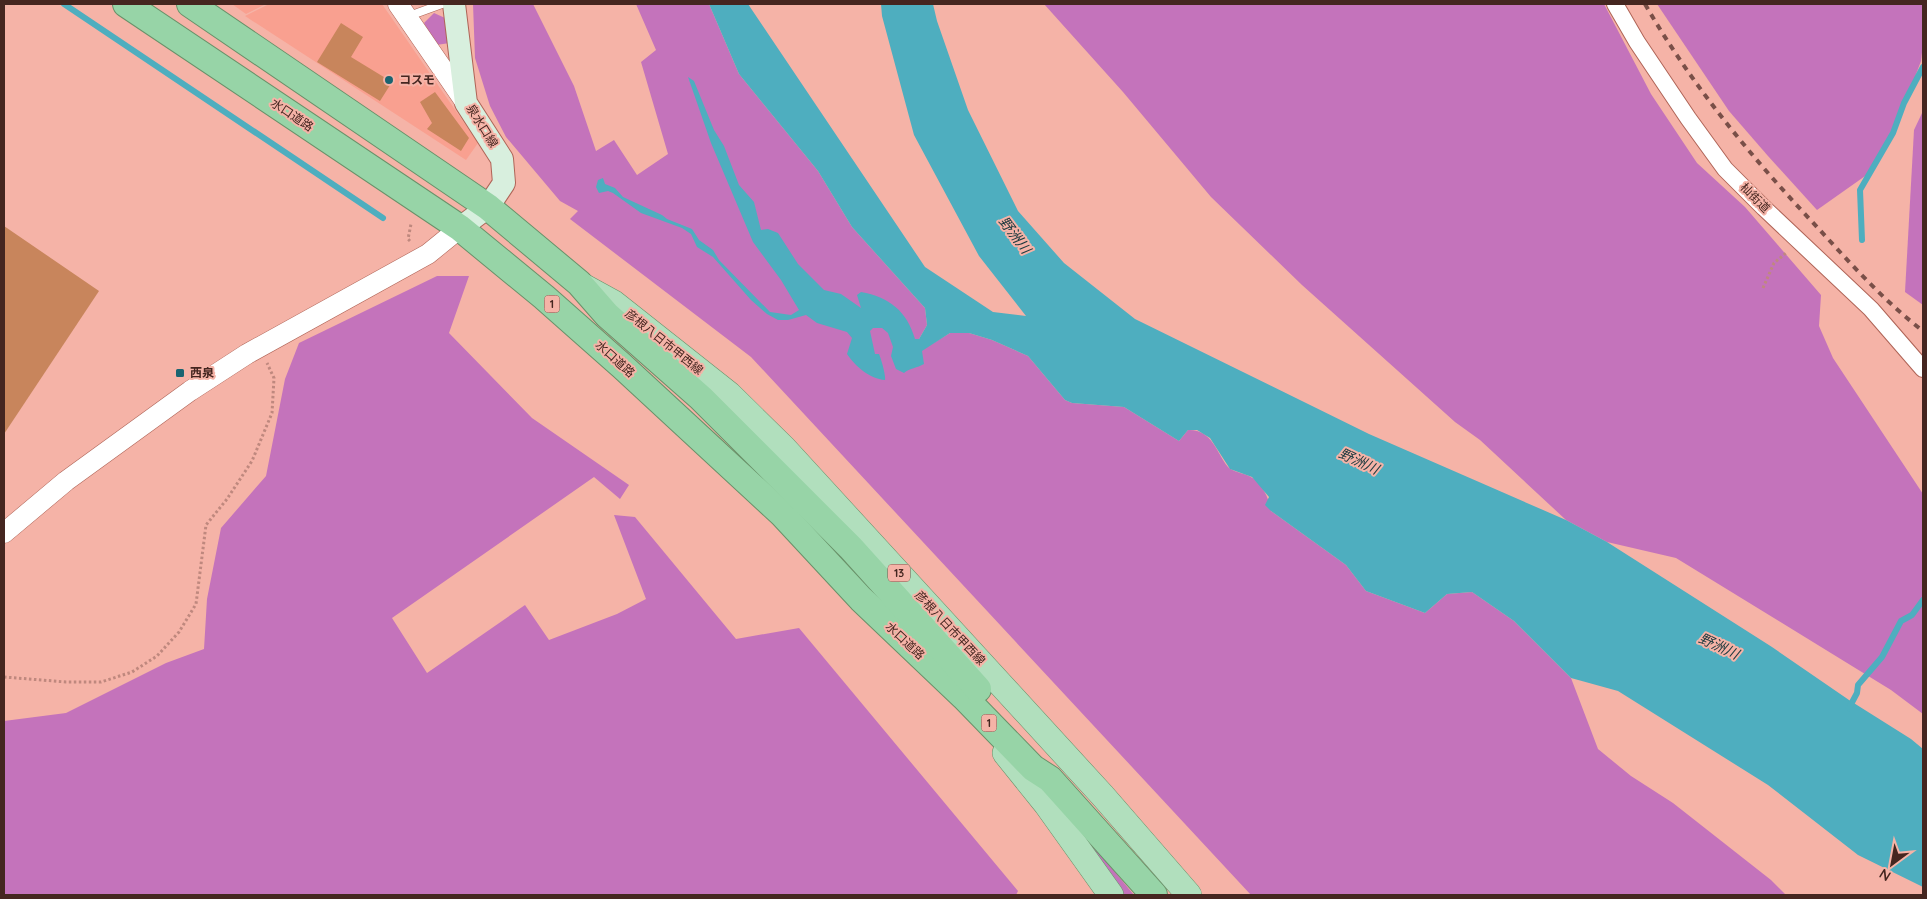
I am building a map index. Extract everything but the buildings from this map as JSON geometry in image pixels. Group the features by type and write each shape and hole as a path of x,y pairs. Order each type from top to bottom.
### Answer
{"highway":[{"name":"水口道路","path":"126,4 460,228 544,297 622,366 782,514 861,599 1033,768 1050,779 1154,895"},
{"name":"水口道路","path":"190,4 488,207 579,283 607,315 701,398 851,548 1040,758 1050,779"}],"main road":[{"name":"泉水口線","path":"454,4 466,103 502,159 504,183 488,207 460,228"},
{"name":"彦根八日市甲西線","path":"579,283 614,303 729,394 784,448 1104,796 1189,895"},
{"path":"930,665 935,677 993,737 1046,804 1111,895"}],"street":[{"name":"杣街道","path":"1615,4 1637,42 1725,169 1871,309 1923,369"},
{"path":"402,10 466,103"},
{"path":"4,533 66,481 190,390 259,347 428,254 460,228"}],"lane":[{"path":"402,10 442,4"}],"path":[{"path":"416,220 411,224 408,239 416,246"},
{"path":"1763,288 1774,263 1799,241"},
{"path":"4,677 66,682 101,682 132,672 157,656 180,632 196,604 206,525 227,499 252,461 272,412 274,378 259,347"}],"shaded area":[{"path":"232,4 266,4 246,14"},
{"name":"コスモ","path":"269,4 382,4 478,143 466,160 245,16"},
{"path":"473,4 533,4 574,86 596,151 614,140 637,175 668,154 641,62 656,50 636,4 709,4 739,74 818,171 852,227 925,308 927,325 919,339 922,350 950,333 969,333 992,340 1028,356 1065,400 1072,403 1124,407 1179,441 1188,430 1203,433 1212,442 1228,467 1258,482 1267,496 1271,511 1346,565 1366,591 1425,613 1447,594 1472,592 1514,621 1571,678 1598,749 1631,776 1673,803 1771,880 1786,895 1251,895 751,357 570,219 578,211 560,201 506,137 490,106 475,58"},
{"path":"1044,4 1604,4 1651,94 1697,163 1745,207 1821,295 1819,326 1833,358 1923,494 1923,714 1891,690 1676,558 1607,542 1566,520 1480,440 1455,422 1302,285 1211,197 1123,92"},
{"path":"1657,4 1923,4 1921,61 1899,120 1868,174 1817,210 1729,111"},
{"path":"434,13 445,18 450,43 436,45 424,23"},
{"path":"1923,111 1923,305 1905,292 1914,130"},
{"path":"437,276 469,276 449,333 532,418 629,485 620,499 594,477 392,618 427,673 525,605 549,640 617,614 646,599 614,515 635,517 736,639 799,628 1018,891 1016,895 4,895 4,721 66,713 166,663 204,649 207,599 221,528 266,476 285,379 299,343"},
{"path":"1057,802 1134,895 1113,895"}],"water":[{"name":"野洲川","path":"709,4 748,4 925,267 993,312 1026,316 979,256 914,135 882,16 881,4 933,4 937,21 968,110 1018,211 1064,263 1135,319 1369,434 1566,520 1607,542 1772,647 1849,700 1911,739 1923,749 1923,887 1858,855 1768,785 1618,691 1571,678 1514,621 1472,592 1447,594 1425,613 1366,591 1346,565 1271,511 1265,505 1269,497 1252,477 1230,469 1210,438 1197,430 1188,430 1179,441 1124,407 1072,403 1065,400 1028,356 992,340 969,333 950,333 922,351 924,364 904,373 896,369 891,356 893,347 888,333 882,328 873,328 870,331 875,354 879,354 885,380 879,379 859,367 847,354 852,338 847,332 817,323 806,315 788,320 778,320 767,314 751,300 713,257 697,247 691,234 682,228 641,213 613,193 608,191 599,193 596,187 598,180 603,178 605,184 615,188 623,197 692,229 699,240 713,250 719,260 770,312 791,315 799,310 781,280 753,242 711,143 688,77 694,81 714,130 724,146 739,185 754,202 761,230 768,229 778,233 798,264 824,290 841,294 861,308 857,295 861,292 871,294 888,302 902,313 912,329 915,339 919,339 927,325 925,308 852,227 818,171 739,74"}],"waterway":[{"path":"64,4 383,218"},
{"path":"1862,240 1860,190 1893,133 1904,103 1923,67"},
{"path":"1849,708 1857,693 1858,685 1882,657 1901,621 1912,615 1923,600"}],"railway":[{"path":"1645,4 1703,93 1747,148 1855,268 1881,295 1923,331"}],"place":[{"name":"コスモ","path":"389,80"},
{"name":"西泉","path":"180,373"}]}
